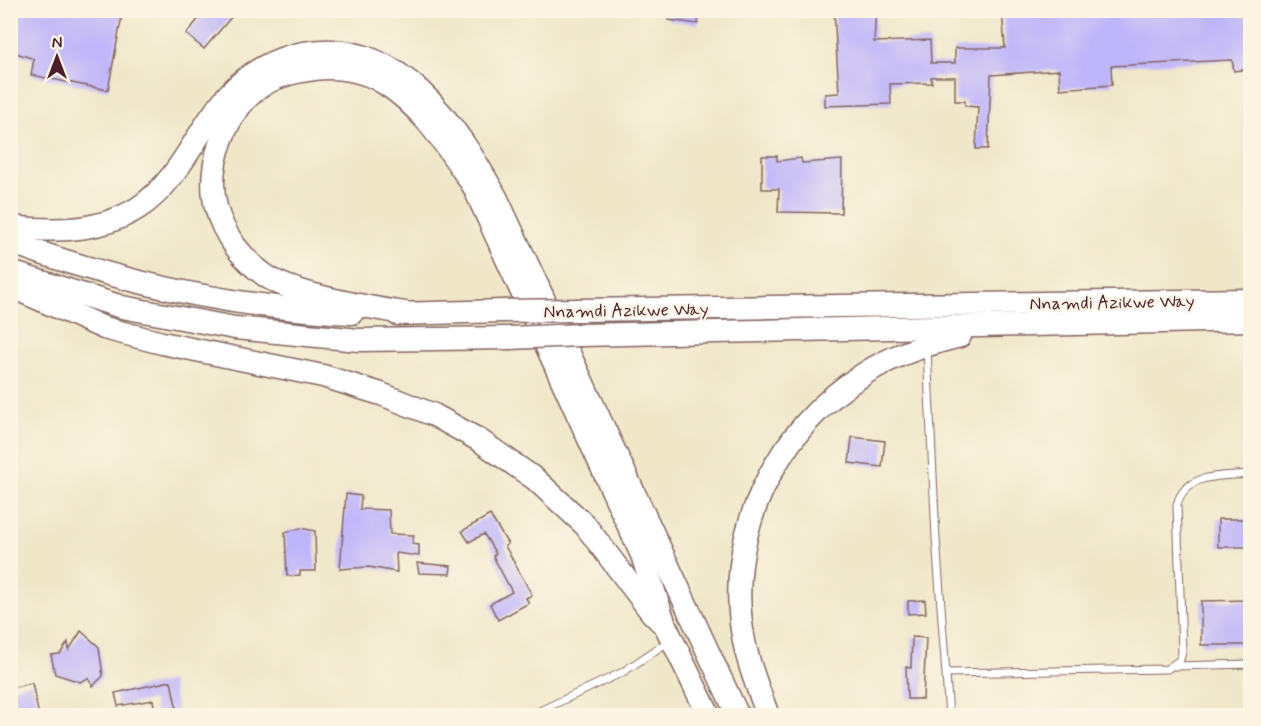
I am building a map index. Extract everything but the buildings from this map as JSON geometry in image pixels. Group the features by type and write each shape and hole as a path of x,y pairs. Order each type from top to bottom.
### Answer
{"highway":[{"path":"10,227 41,231 94,226 139,207 157,192 181,164 228,95 248,77 290,55 317,50 342,50 366,55 392,71 417,88 458,133 496,197 738,716"},
{"path":"411,314 348,302 268,277 244,258 227,235 215,197 217,155 227,126 245,102 265,84 297,72 325,68 355,71 383,82 409,103 437,134 473,185 642,555 668,632 709,716"},
{"name":"Nnamdi Azikwe Way","path":"10,242 90,269 185,294 309,311 411,314 1251,300"},
{"name":"Nnamdi Azikwe Way","path":"10,272 122,308 235,328 359,340 1251,320"},
{"path":"10,286 104,328 162,343 323,376 381,394 434,415 479,440 535,479 585,525 668,632"},
{"path":"768,716 745,647 740,590 746,530 760,494 780,455 821,407 867,372 927,344 999,326"}],"lane":[{"path":"927,344 936,538 949,716"},
{"path":"1175,666 1182,652 1177,505 1179,496 1186,486 1196,480 1251,474"},
{"path":"529,716 623,672 668,632"},
{"path":"947,673 1167,669 1175,666 1251,664"}]}
